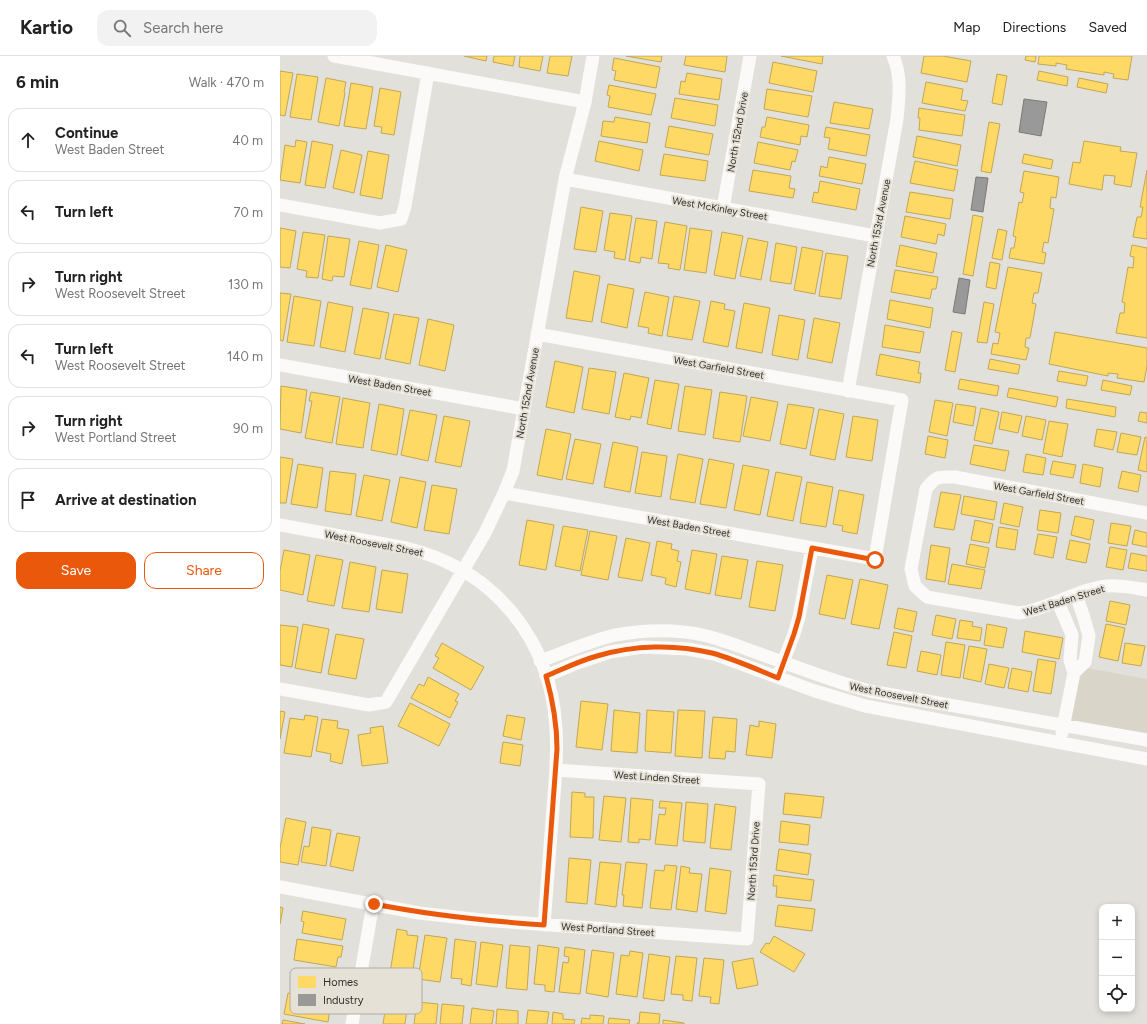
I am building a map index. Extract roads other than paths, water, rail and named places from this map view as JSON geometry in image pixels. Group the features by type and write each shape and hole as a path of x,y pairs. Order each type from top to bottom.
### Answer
{"street":[{"path":"334,56 585,102"},
{"name":"North 152nd Avenue","path":"280,689 369,705 386,702 462,569 485,532 513,471 565,179 585,102 593,56"},
{"name":"North 152nd Drive","path":"723,208 750,56"},
{"name":"North 153rd Avenue","path":"848,391 898,111 900,89 896,62 893,56"},
{"path":"280,205 380,223 401,218 405,206 428,73"},
{"name":"West McKinley Street","path":"565,179 875,236"},
{"name":"West Garfield Street","path":"537,334 902,400 875,560"},
{"name":"West Baden Street","path":"280,365 524,409"},
{"name":"West Garfield Street","path":"915,586 911,569 926,489 932,481 938,477 955,477 1147,513"},
{"name":"West Baden Street","path":"504,493 875,560"},
{"name":"West Roosevelt Street","path":"280,525 423,552 462,569 498,596 512,611 529,636 546,676 554,707 557,730 556,770 544,925"},
{"path":"778,678 799,617 812,548"},
{"name":"West Baden Street","path":"915,586 927,597 1019,613 1032,612 1076,595 1106,586 1124,586 1147,590"},
{"path":"1074,673 1085,662 1089,636 1076,595"},
{"path":"1058,602 1072,636 1070,660 1074,673 1060,743"},
{"path":"1071,633 1087,629"},
{"name":"West Roosevelt Street","path":"540,660 615,635 644,632 674,632 702,635 715,638 833,680 870,691 1147,740"},
{"name":"West Roosevelt Street","path":"546,676 577,663 610,652 644,647 688,649 714,654 837,699 865,706 1147,759"},
{"name":"West Linden Street","path":"556,770 758,784"},
{"name":"North 153rd Drive","path":"747,939 758,784"},
{"name":"West Portland Street","path":"280,886 442,916 544,925 747,939"},
{"path":"362,968 374,904"},
{"path":"352,1024 354,1014"}]}
